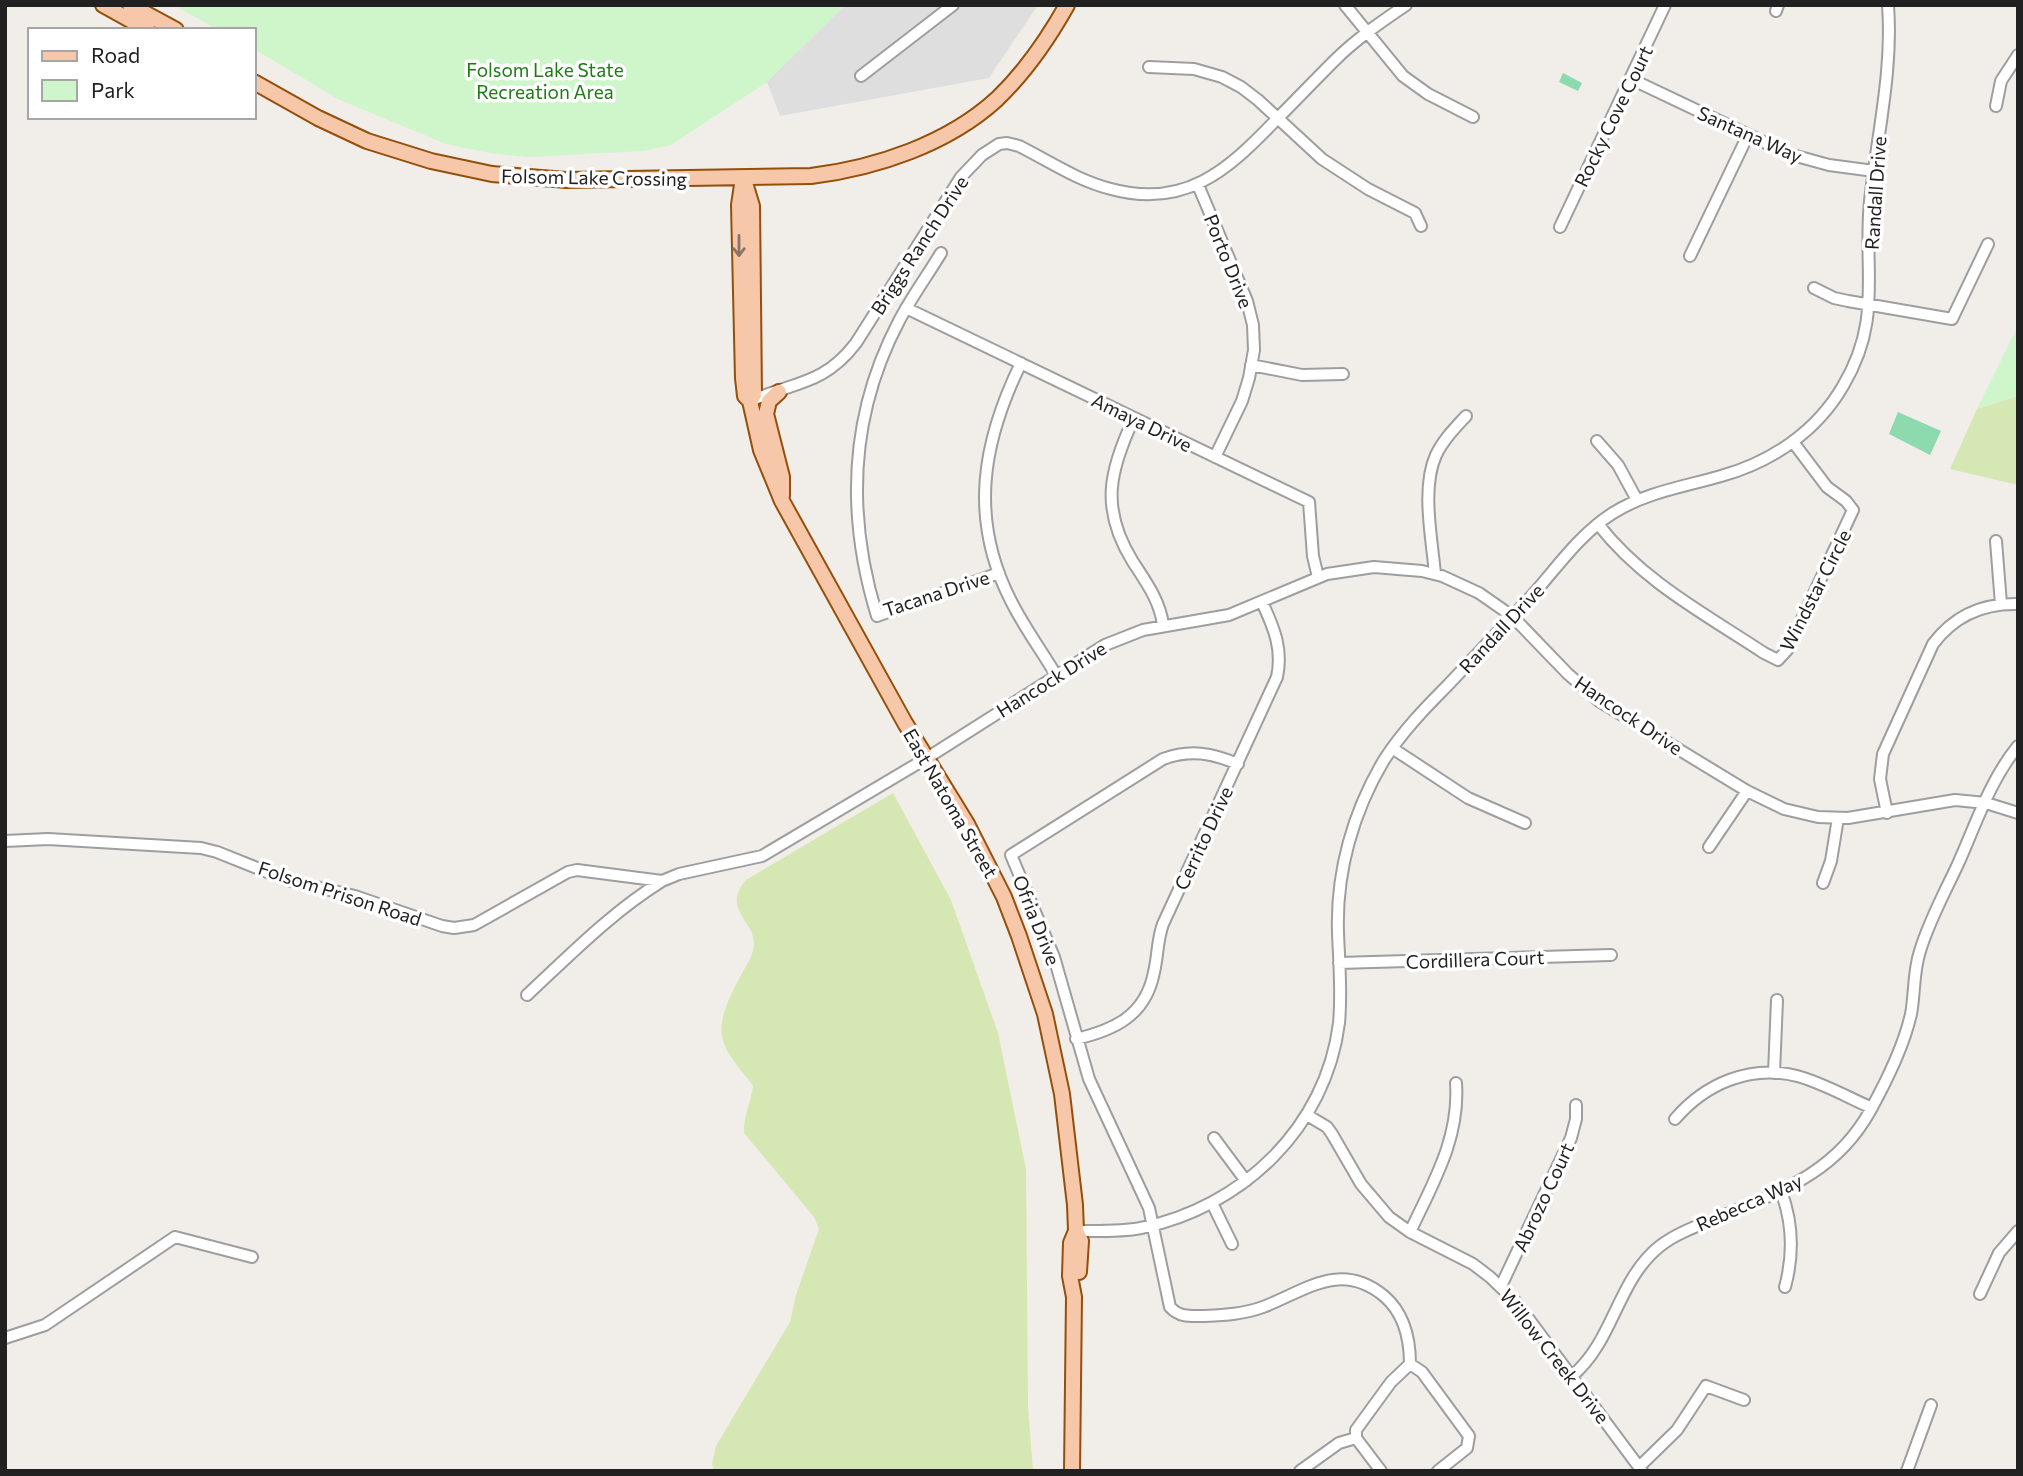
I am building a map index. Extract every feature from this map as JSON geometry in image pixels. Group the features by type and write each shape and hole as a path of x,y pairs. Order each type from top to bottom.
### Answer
{"main road":[{"path":"103,5 144,28"},
{"path":"130,5 172,28"},
{"path":"743,178 836,173 881,161 927,144 961,126 996,99 1027,66 1067,5"},
{"name":"Folsom Lake Crossing","path":"256,83 318,118 367,141 431,161 492,174 566,180 743,178"},
{"name":"East Natoma Street","path":"743,178 739,205 738,271 744,396 750,401 761,450 782,501 967,824 1004,897 1033,974 1054,1054 1062,1094 1076,1231 1071,1243 1070,1276 1074,1297 1072,1471"},
{"path":"779,392 769,401 766,414 782,477 782,501"}],"street":[{"path":"861,76 953,5"},
{"path":"1345,5 1393,65 1415,86 1473,117"},
{"name":"Briggs Ranch Drive","path":"750,401 822,375 839,364 856,343 952,190 971,165 999,144 1019,146 1086,180 1113,190 1156,194 1198,185 1236,161 1336,59 1367,32 1406,5"},
{"name":"Rocky Cove Court","path":"1560,227 1665,5"},
{"name":"Randall Drive","path":"1076,1231 1138,1229 1212,1203 1247,1181 1282,1148 1307,1115 1326,1074 1337,1035 1341,994 1339,899 1347,846 1365,796 1392,748 1418,715 1598,524 1637,500 1658,491 1723,476 1761,462 1793,442 1824,414 1843,386 1860,348 1870,304 1869,224 1888,62 1888,5"},
{"path":"1996,106 2001,80 2018,55"},
{"path":"1149,67 1180,66 1222,77 1241,87 1305,145 1340,172 1415,213 1421,226"},
{"name":"Santana Way","path":"1631,79 1748,135 1809,160 1874,171"},
{"path":"1690,256 1748,135"},
{"name":"Porto Drive","path":"1198,185 1247,301 1253,325 1251,365 1242,401 1215,457"},
{"path":"1814,288 1834,298 1952,319 1988,244"},
{"name":"Tacana Drive","path":"941,253 906,308 878,369 864,418 859,444 856,501 858,533 867,584 877,616 999,573"},
{"name":"Amaya Drive","path":"906,308 1310,502 1313,556 1318,578"},
{"path":"1021,363 995,424 986,465 986,515 999,573 1018,614 1056,675"},
{"path":"1251,365 1302,375 1343,374"},
{"path":"1435,574 1429,495 1431,471 1440,447 1466,416"},
{"path":"1134,418 1112,473 1113,515 1125,549 1157,601 1163,625"},
{"path":"1597,441 1618,465 1637,500"},
{"name":"Windstar Circle","path":"1598,524 1657,584 1778,660 1788,649 1853,510 1846,501 1827,487 1793,442"},
{"path":"1996,541 2001,604"},
{"name":"Hancock Drive","path":"927,758 1056,675 1123,636 1163,625 1229,615 1340,571 1395,567 1435,574 1479,593 1512,616 1591,695 1747,791 1784,809 1818,817 1838,818 1887,813 1955,800 1986,803 2018,813"},
{"name":"Cerrito Drive","path":"1076,1039 1116,1026 1130,1016 1146,996 1154,972 1160,932 1274,686 1278,669 1276,635 1262,603"},
{"path":"1887,813 1880,779 1883,754 1927,655 1937,639 1955,622 1976,610 2001,604 2018,604"},
{"name":"Rebecca Way","path":"1572,1376 1600,1346 1630,1282 1657,1249 1688,1229 1806,1178 1829,1161 1855,1135 1872,1108 1908,1024 1920,950 1998,775 2018,746"},
{"path":"1392,748 1468,798 1525,823"},
{"name":"Ofria Drive","path":"1238,764 1205,753 1163,758 1011,855 1050,948 1089,1079 1122,1153 1142,1189 1153,1225 1167,1301 1174,1312 1185,1316 1226,1315 1264,1306 1322,1281 1355,1282 1377,1291 1397,1311 1405,1330 1410,1364"},
{"name":"Folsom Prison Road","path":"527,995 609,919 662,881 679,874 762,856 927,758"},
{"path":"1710,847 1747,791"},
{"path":"1823,883 1831,861 1838,818"},
{"name":"Folsom Prison Road","path":"5,841 48,839 201,848 305,886 355,896 454,928 474,925 568,872 577,870 662,881"},
{"name":"Cordillera Court","path":"1339,963 1611,955"},
{"path":"1774,1073 1777,1000"},
{"path":"1675,1119 1698,1096 1714,1086 1743,1076 1774,1073 1812,1081 1872,1108"},
{"path":"1410,1232 1451,1140 1457,1111 1455,1083"},
{"name":"Abrozo Court","path":"1501,1286 1571,1138 1576,1105"},
{"name":"Willow Creek Drive","path":"1307,1115 1327,1127 1378,1207 1410,1232 1473,1264 1501,1286 1525,1313 1641,1469"},
{"path":"1214,1138 1247,1181"},
{"path":"1781,1191 1791,1233 1791,1262 1785,1287"},
{"path":"1212,1203 1232,1244"},
{"path":"1980,1294 1999,1253 2018,1231"},
{"path":"5,1338 45,1325 175,1237 252,1257"},
{"path":"1381,1471 1356,1438 1358,1427 1391,1382 1410,1364 1422,1372 1469,1436 1467,1448 1438,1471"},
{"path":"1641,1469 1677,1430 1706,1386 1744,1400"},
{"path":"1907,1471 1931,1405"},
{"path":"1300,1471 1339,1443 1356,1438"}],"shaded area":[{"path":"845,5 1038,5 989,78 780,116 767,82"}],"green space":[{"name":"Folsom Lake State Recreation Area","path":"173,5 845,5 767,82 671,145 644,151 527,157 446,144 340,100 256,50 256,28 215,28"},
{"path":"1563,73 1582,83 1578,91 1559,82"},
{"path":"2018,326 2018,396 1977,409"},
{"path":"2018,396 2018,485 1950,469 1977,409"},
{"path":"1898,412 1941,431 1930,455 1889,434"},
{"path":"893,793 951,900 998,1033 1026,1169 1028,1407 1033,1471 714,1471 712,1464 716,1446 790,1322 796,1295 819,1229 814,1217 744,1133 753,1086 727,1051 721,1028 729,1000 754,949 753,936 738,907 739,890 746,880"}]}
